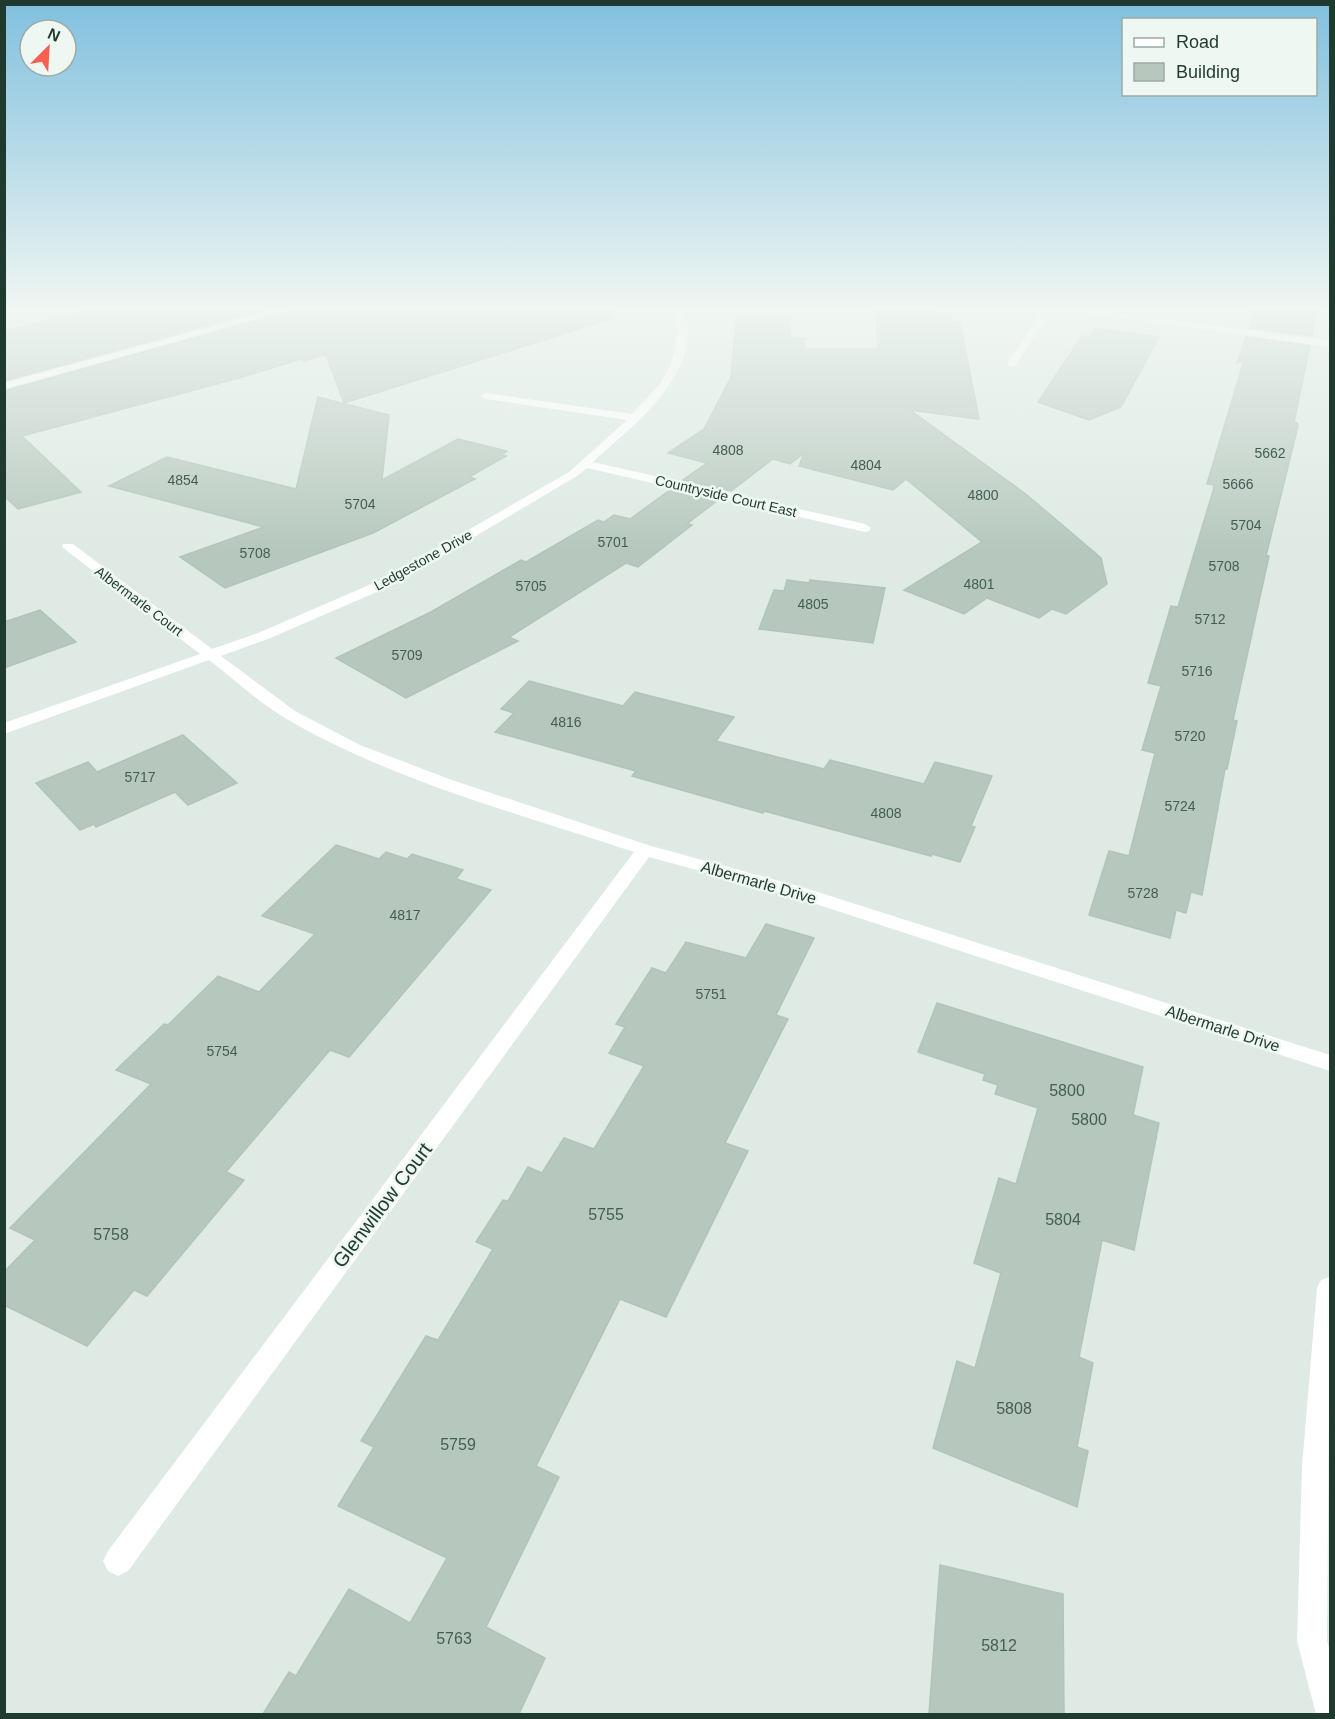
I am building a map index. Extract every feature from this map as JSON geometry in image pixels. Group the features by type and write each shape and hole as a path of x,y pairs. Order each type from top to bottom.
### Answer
{"street":[{"name":"Ledgestone Drive","path":"4,729 263,636 388,582 573,474 635,418 660,389"},
{"path":"486,396 635,418"},
{"name":"Countryside Court East","path":"586,464 865,528"},
{"name":"Albermarle Court","path":"68,547 210,655"},
{"name":"Albermarle Drive","path":"210,655 289,714 354,748 446,784 645,850 795,891 1330,1063"},
{"name":"Glenwillow Court","path":"118,1561 645,850"},
{"path":"1330,1288 1316,1466 1312,1641 1330,1709"}],"building":[{"path":"197,389 22,436 81,492 18,509 4,496 4,391"},
{"path":"339,389 388,389 344,403"},
{"path":"725,389 973,389 979,419 910,410 1027,495 1101,558 1107,584 1066,614 1052,609 1039,618 987,598 964,614 904,590 982,542 906,479 893,490 799,466 804,453 790,464 773,459 731,491 683,480 707,463 668,453 704,429"},
{"path":"1047,389 1131,389 1121,407 1089,420 1038,402"},
{"path":"1235,389 1301,389 1294,422 1298,426 1266,556 1269,556 1233,720 1237,721 1227,769 1225,769 1202,895 1191,892 1186,913 1176,910 1170,938 1089,915 1109,851 1129,856 1155,753 1142,750 1161,686 1148,683 1171,606 1178,607 1213,491 1214,485 1207,484"},
{"path":"318,397 389,415 382,480 458,439 507,451 501,455 506,456 469,477 475,479 373,533 225,588 180,557 264,527 109,486 167,457 296,489"},
{"path":"670,490 718,500 687,524 692,525 638,567 626,563 509,637 518,641 406,698 336,658 431,612 521,560 526,562 598,520 604,522 614,515 630,519"},
{"path":"787,580 809,583 810,580 885,588 873,643 759,629 774,590 784,591"},
{"path":"40,610 76,642 4,668 4,622"},
{"path":"529,681 623,706 635,692 734,717 716,741 824,769 830,760 924,784 935,762 992,776 971,826 975,827 960,862 764,811 763,813 632,776 636,771 495,732 514,713 501,709"},
{"path":"183,735 237,783 188,805 175,792 96,827 94,824 80,830 36,783 88,762 97,772"},
{"path":"336,845 379,859 386,852 407,859 412,854 463,870 456,879 491,890 349,1057 330,1050 226,1172 244,1180 147,1296 134,1290 87,1346 4,1305 4,1272 35,1240 10,1228 151,1084 116,1070 164,1024 168,1025 218,976 259,992 315,934 262,916"},
{"path":"766,924 814,938 776,1015 788,1019 725,1143 748,1151 666,1317 620,1299 536,1466 559,1477 486,1627 545,1658 519,1714 263,1714 289,1672 296,1676 349,1589 410,1623 447,1558 338,1506 374,1447 361,1441 426,1336 438,1340 493,1249 476,1242 503,1200 508,1201 528,1167 542,1173 564,1138 594,1149 644,1066 609,1053 625,1027 616,1024 652,968 666,973 686,942 746,958"},
{"path":"937,1003 1143,1067 1133,1115 1159,1123 1134,1250 1102,1240 1079,1357 1093,1363 1077,1447 1088,1451 1077,1507 933,1448 957,1361 975,1368 1001,1273 974,1263 999,1178 1016,1184 1038,1108 995,1094 998,1085 983,1080 985,1074 918,1052"},
{"path":"940,1565 1063,1594 1064,1714 929,1714"}]}
